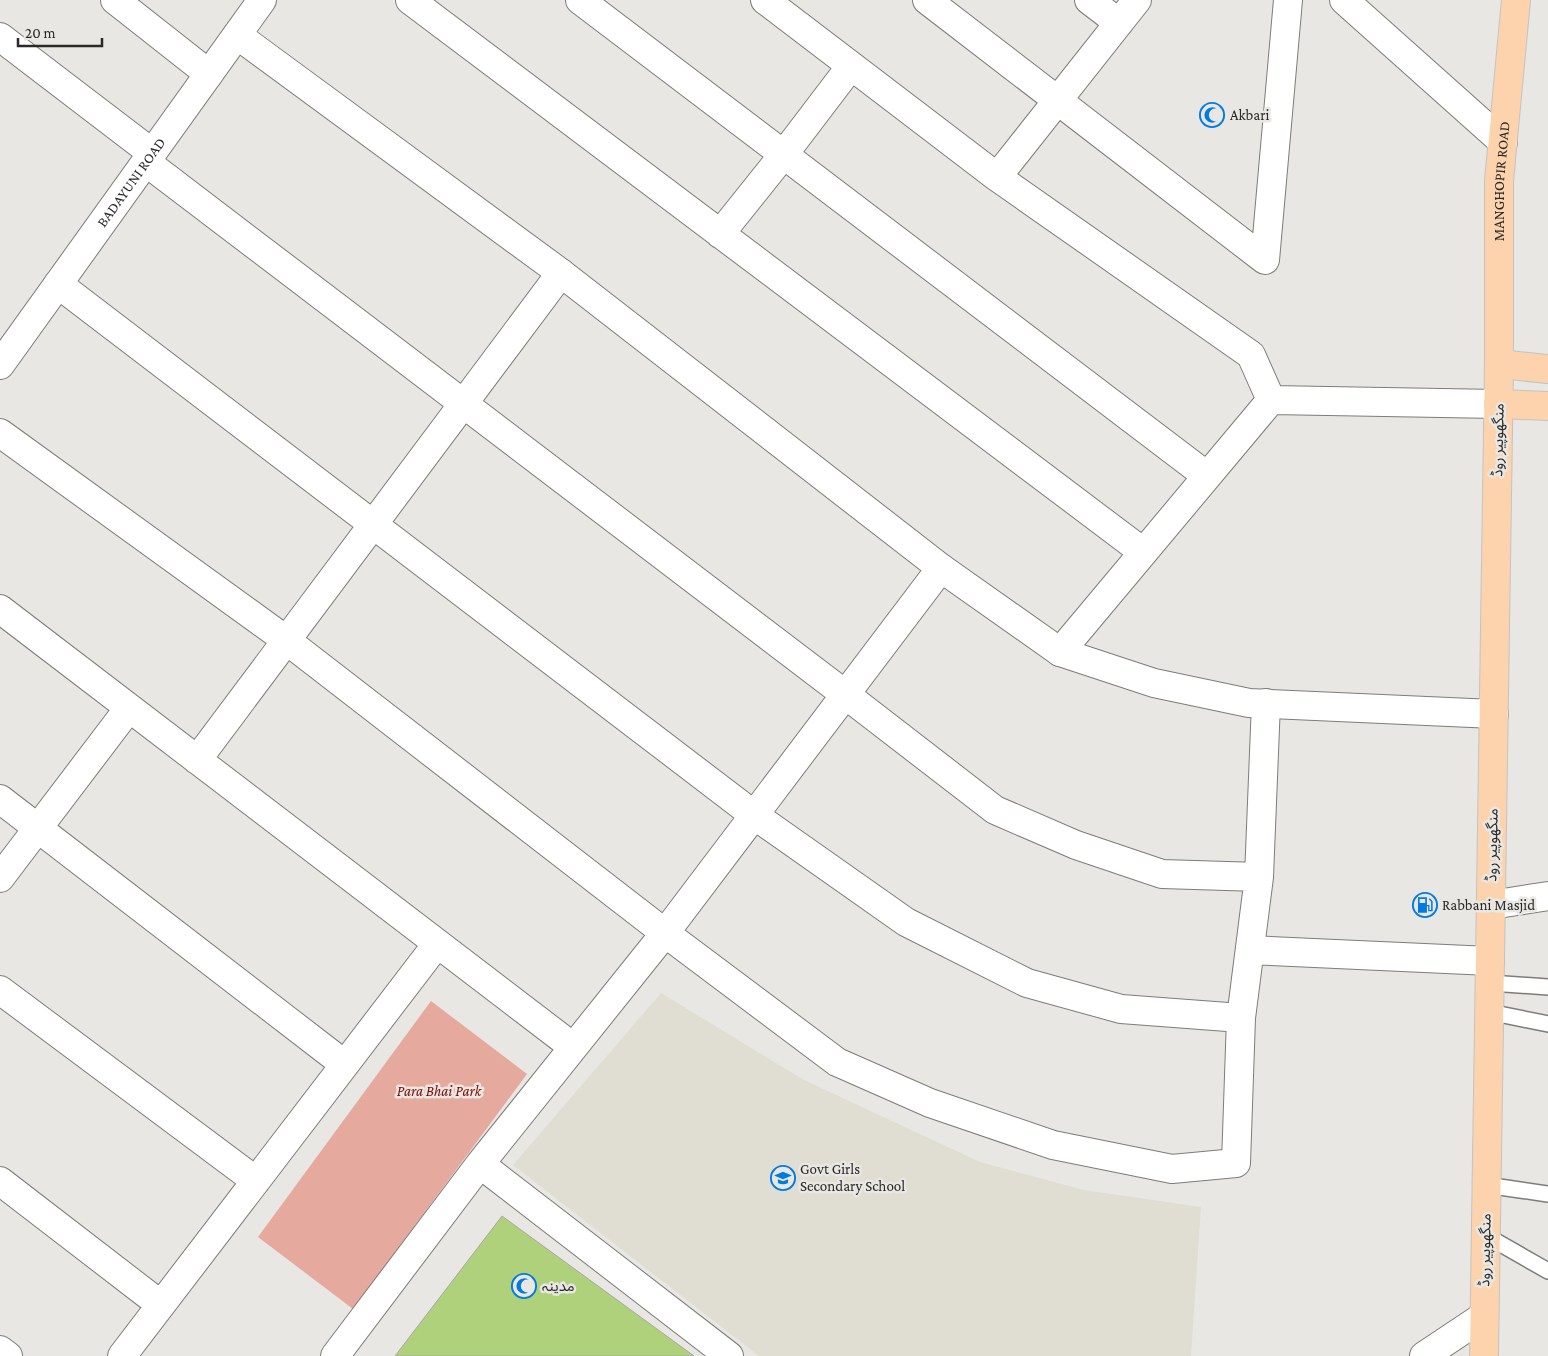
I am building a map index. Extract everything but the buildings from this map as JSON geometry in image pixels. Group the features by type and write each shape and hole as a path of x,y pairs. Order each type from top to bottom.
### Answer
{"main road":[{"name":"MANGHOPIR ROAD","path":"1499,364 1500,181 1516,0"},
{"path":"1499,364 1548,368"},
{"name":"منگھوپیر روڈ","path":"1484,1356 1499,364"},
{"path":"1498,404 1548,406"}],"street":[{"path":"115,0 209,74"},
{"name":"BADAYUNI ROAD","path":"0,365 262,0"},
{"path":"410,0 1144,552"},
{"path":"580,0 1207,476"},
{"path":"764,0 997,177 1251,355 1271,400"},
{"path":"927,0 1265,260 1288,0"},
{"path":"1089,0 1119,23"},
{"path":"997,177 1137,0"},
{"path":"1344,0 1503,142"},
{"path":"237,35 561,273 941,568 1060,652 1154,683 1249,703 1494,714"},
{"path":"0,37 149,158 463,404 995,810 1076,845 1162,874 1260,877"},
{"path":"720,234 851,66"},
{"path":"197,760 561,273"},
{"path":"58,284 754,815 906,922 1027,983 1121,1008 1241,1018"},
{"path":"1060,652 1271,400"},
{"path":"1271,400 1498,404"},
{"path":"0,433 286,640 665,933 837,1062 930,1103 1053,1145 1172,1169 1236,1163 1241,1018 1260,877 1266,704"},
{"path":"335,1356 480,1164 665,933 941,568"},
{"path":"0,609 573,1047"},
{"path":"0,878 129,708"},
{"path":"0,799 344,1064"},
{"path":"1491,905 1548,896"},
{"path":"122,1356 437,944"},
{"path":"1250,950 1490,972"},
{"path":"0,990 256,1181"},
{"path":"480,1164 728,1356"},
{"path":"0,1181 161,1305"},
{"path":"1424,1356 1484,1316"},
{"path":"0,1350 8,1356"}],"lane":[{"path":"1490,972 1548,987"},
{"path":"1489,1012 1548,1024"},
{"path":"1486,1185 1548,1194"},
{"path":"1485,1235 1548,1271"}],"shaded area":[{"name":"Govt Girls Secondary School","path":"661,993 804,1080 980,1162 1084,1190 1201,1207 1191,1356 759,1356 513,1165"}],"green space":[{"name":"Para Bhai Park","path":"431,1001 527,1074 353,1309 258,1237"}],"place":[{"name":"Akbari","path":"1212,115"},
{"name":"Rabbani Masjid","path":"1425,905"},
{"name":"Govt Girls Secondary School","path":"783,1178"},
{"name":"مدینہ","path":"524,1286"}]}
